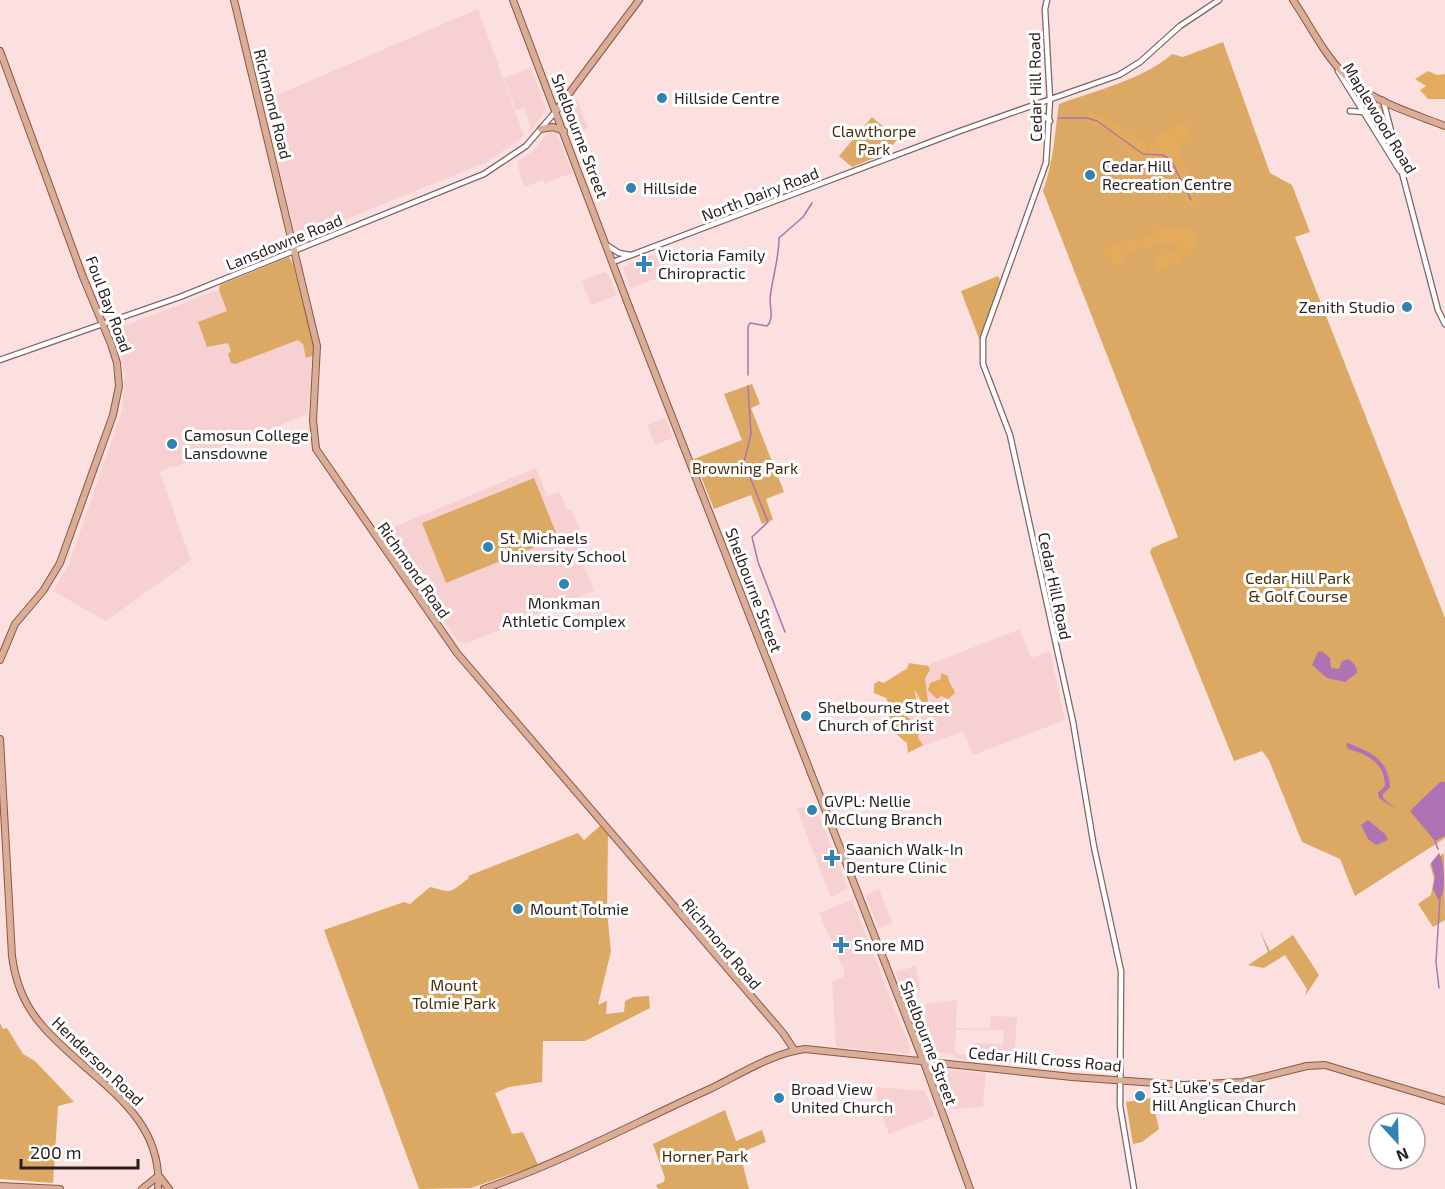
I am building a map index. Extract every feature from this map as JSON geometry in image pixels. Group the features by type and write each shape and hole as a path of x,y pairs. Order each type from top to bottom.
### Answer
{"main road":[{"name":"Richmond Road","path":"234,0 317,346 313,435 319,454 457,653 783,1033 795,1051"},
{"name":"Shelbourne Street","path":"513,0 924,1061 970,1189"},
{"path":"555,111 639,0"},
{"path":"1293,0 1331,59 1352,81 1397,107 1445,126"},
{"name":"Foul Bay Road","path":"0,51 103,325 119,374 113,415 60,563 43,591 15,624 0,660"},
{"path":"541,129 553,127 564,131"},
{"name":"Henderson Road","path":"0,739 11,949 19,986 40,1023 136,1116 155,1150 159,1175 158,1189"},
{"name":"Cedar Hill Cross Road","path":"484,1189 531,1173 795,1051 805,1049 1120,1080 1207,1085 1243,1082 1307,1066 1325,1065 1445,1101"},
{"path":"142,1189 159,1175 169,1189"},
{"path":"0,1186 60,1189"}],"street":[{"name":"Cedar Hill Road","path":"1047,0 1045,9 1050,99 1047,156 1040,184 983,338 981,355 1010,435 1074,727 1094,847 1121,971 1120,1106 1134,1189"},
{"name":"North Dairy Road","path":"614,262 1132,68 1180,26 1219,0"},
{"name":"Maplewood Road","path":"1331,59 1369,122 1396,161 1408,189"},
{"name":"Maplewood Road","path":"1383,100 1438,310 1445,324"},
{"path":"1369,122 1368,111 1373,103"},
{"path":"1031,106 1050,121"},
{"path":"1387,115 1397,107"},
{"name":"Lansdowne Road","path":"0,360 103,325 492,171 526,146 555,111"},
{"path":"1350,111 1363,112"},
{"path":"1382,141 1394,135"},
{"path":"608,246 619,253 633,255"}],"shaded area":[{"path":"478,9 524,136 487,162 351,217 305,241 296,238 263,101"},
{"path":"531,68 546,109 532,130 524,108 516,110 504,78"},
{"path":"1428,71 1437,75 1445,74 1445,99 1428,99 1420,90 1426,86 1415,79"},
{"path":"577,99 588,128 574,134 567,113"},
{"path":"1092,112 1126,130 1146,144 1147,151 1164,132 1171,130 1182,120 1188,125 1189,138 1178,147 1196,201 1192,207 1186,203 1168,162 1155,160 1144,166 1135,160 1111,133 1085,122 1086,114"},
{"path":"551,129 557,133 572,173 545,183 543,180 524,187 517,162 533,151"},
{"path":"1167,226 1184,231 1189,227 1194,230 1198,243 1188,256 1183,256 1180,261 1159,271 1156,269 1157,258 1180,250 1180,247 1171,242 1155,244 1153,237 1153,248 1144,248 1141,240 1149,233 1153,235 1157,227"},
{"path":"1138,239 1141,247 1138,246 1134,253 1130,251 1123,256 1122,263 1117,266 1112,265 1112,257 1107,258 1104,255 1108,246 1112,244"},
{"path":"655,254 662,255 669,274 630,288 623,267"},
{"name":"Camosun College Lansdowne","path":"288,263 313,348 308,414 177,466 163,469 160,473 191,560 106,621 53,591 69,564 122,411 125,374 114,330"},
{"path":"604,272 609,275 617,295 591,305 582,281"},
{"path":"666,418 673,438 655,445 647,425"},
{"name":"St. Michaels University School","path":"536,468 547,496 560,492 567,511 572,510 591,557 582,561 594,591 467,643 459,642 382,538 382,532"},
{"path":"1020,629 1031,658 1050,651 1065,720 973,755 963,731 910,751 882,683"},
{"path":"1322,651 1330,658 1331,668 1339,669 1342,661 1349,659 1356,666 1357,673 1345,682 1327,678 1312,665 1318,652"},
{"path":"909,663 928,666 930,670 925,678 928,702 922,702 914,689 919,714 915,716 909,710 906,715 914,725 920,728 918,738 923,745 908,753 907,743 891,724 889,716 893,713 886,698 874,693 874,684 889,680 907,669"},
{"path":"941,673 948,676 955,693 948,699 941,696 937,699 928,690 930,683 941,679"},
{"path":"1346,744 1371,754 1382,763 1389,777 1390,787 1383,794 1383,798 1396,809 1379,798 1378,793 1385,786 1382,771 1368,757 1348,749"},
{"path":"1440,782 1445,782 1445,836 1435,841 1410,811"},
{"path":"812,803 815,805 848,888 831,898 797,809"},
{"path":"1368,820 1386,835 1388,840 1376,845 1368,839 1361,825"},
{"path":"1439,853 1444,880 1442,896 1438,899 1433,889 1435,876 1431,863"},
{"path":"879,889 892,923 878,928 866,895"},
{"path":"852,900 910,1048 908,1054 836,1047 832,981 843,977 845,973 819,913"},
{"path":"916,966 921,990 905,994 895,972"},
{"path":"957,1000 956,1028 990,1029 991,1016 1017,1017 1014,1063 962,1060 954,1055 929,1050 925,1038 926,1004","holes":["956,1030 1004,1030 1003,1044 975,1043 973,1055 955,1052"]},
{"path":"940,1069 986,1073 983,1107 950,1109 936,1074"},
{"path":"876,1087 925,1091 935,1116 889,1134 877,1102"}],"green space":[{"name":"Cedar Hill Park & Golf Course","path":"1223,42 1270,173 1292,185 1310,232 1295,237 1445,618 1445,838 1355,896 1340,859 1302,842 1269,760 1262,751 1234,761 1150,552 1152,548 1178,537 1043,191 1052,157 1059,104 1133,78 1172,54 1183,57"},
{"path":"1378,105 1384,107 1375,109 1384,108 1390,134 1385,138 1372,122 1371,109"},
{"name":"Clawthorpe Park","path":"872,117 898,139 884,154 852,167 839,156"},
{"path":"289,257 293,264 316,354 306,358 303,344 298,340 235,364 231,363 228,354 231,351 228,343 207,347 198,322 227,311 219,290 220,285"},
{"path":"998,276 1000,280 980,341 961,291"},
{"name":"Browning Park","path":"752,384 760,404 751,408 784,492 766,499 773,520 762,524 751,495 714,509 694,459 742,440 724,394"},
{"path":"534,478 558,538 446,583 422,523"},
{"name":"Mount Tolmie Park","path":"600,826 608,835 607,912 611,951 598,1005 607,1001 606,1014 624,1012 625,1001 633,997 649,996 650,1008 585,1041 543,1041 542,1082 509,1087 495,1093 512,1134 523,1132 538,1165 471,1188 419,1189 324,930 404,902 410,904 430,887 451,891 469,878 468,876 578,833 584,840"},
{"path":"1444,853 1445,920 1433,927 1418,904 1431,895 1434,879 1430,864"},
{"path":"1260,931 1270,951 1293,935 1319,975 1305,996 1307,989 1285,955 1264,968 1248,965 1268,952"},
{"path":"0,1023 3,1029 7,1028 23,1054 35,1061 74,1102 58,1106 53,1183 0,1179"},
{"path":"1152,1098 1159,1129 1142,1142 1133,1144 1126,1102"},
{"name":"Horner Park","path":"725,1110 736,1141 762,1130 766,1142 740,1153 749,1189 658,1189 656,1185 664,1182 665,1178 653,1144"}],"waterway":[{"path":"1058,118 1087,118 1097,121 1143,154 1163,155 1171,160 1191,200"},
{"path":"748,375 748,327 750,323 767,326 770,320 770,299 779,238 803,217 812,203"},
{"path":"748,386 751,434 744,462 768,522 752,537 758,562 785,632"},
{"path":"1435,841 1438,849"},
{"path":"1439,988 1436,962 1440,897"}],"place":[{"name":"Hillside Centre","path":"662,98"},
{"name":"Cedar Hill Recreation Centre","path":"1090,175"},
{"name":"Hillside","path":"631,188"},
{"name":"Victoria Family Chiropractic","path":"644,264"},
{"name":"Zenith Studio","path":"1407,307"},
{"name":"Camosun College Lansdowne","path":"172,444"},
{"name":"St. Michaels University School","path":"488,547"},
{"name":"Monkman Athletic Complex","path":"564,584"},
{"name":"Shelbourne Street Church of Christ","path":"806,716"},
{"name":"GVPL: Nellie McClung Branch","path":"812,810"},
{"name":"Saanich Walk-In Denture Clinic","path":"832,858"},
{"name":"Mount Tolmie","path":"518,909"},
{"name":"Snore MD","path":"841,945"},
{"name":"St. Luke's Cedar Hill Anglican Church","path":"1140,1096"},
{"name":"Broad View United Church","path":"779,1098"}]}
